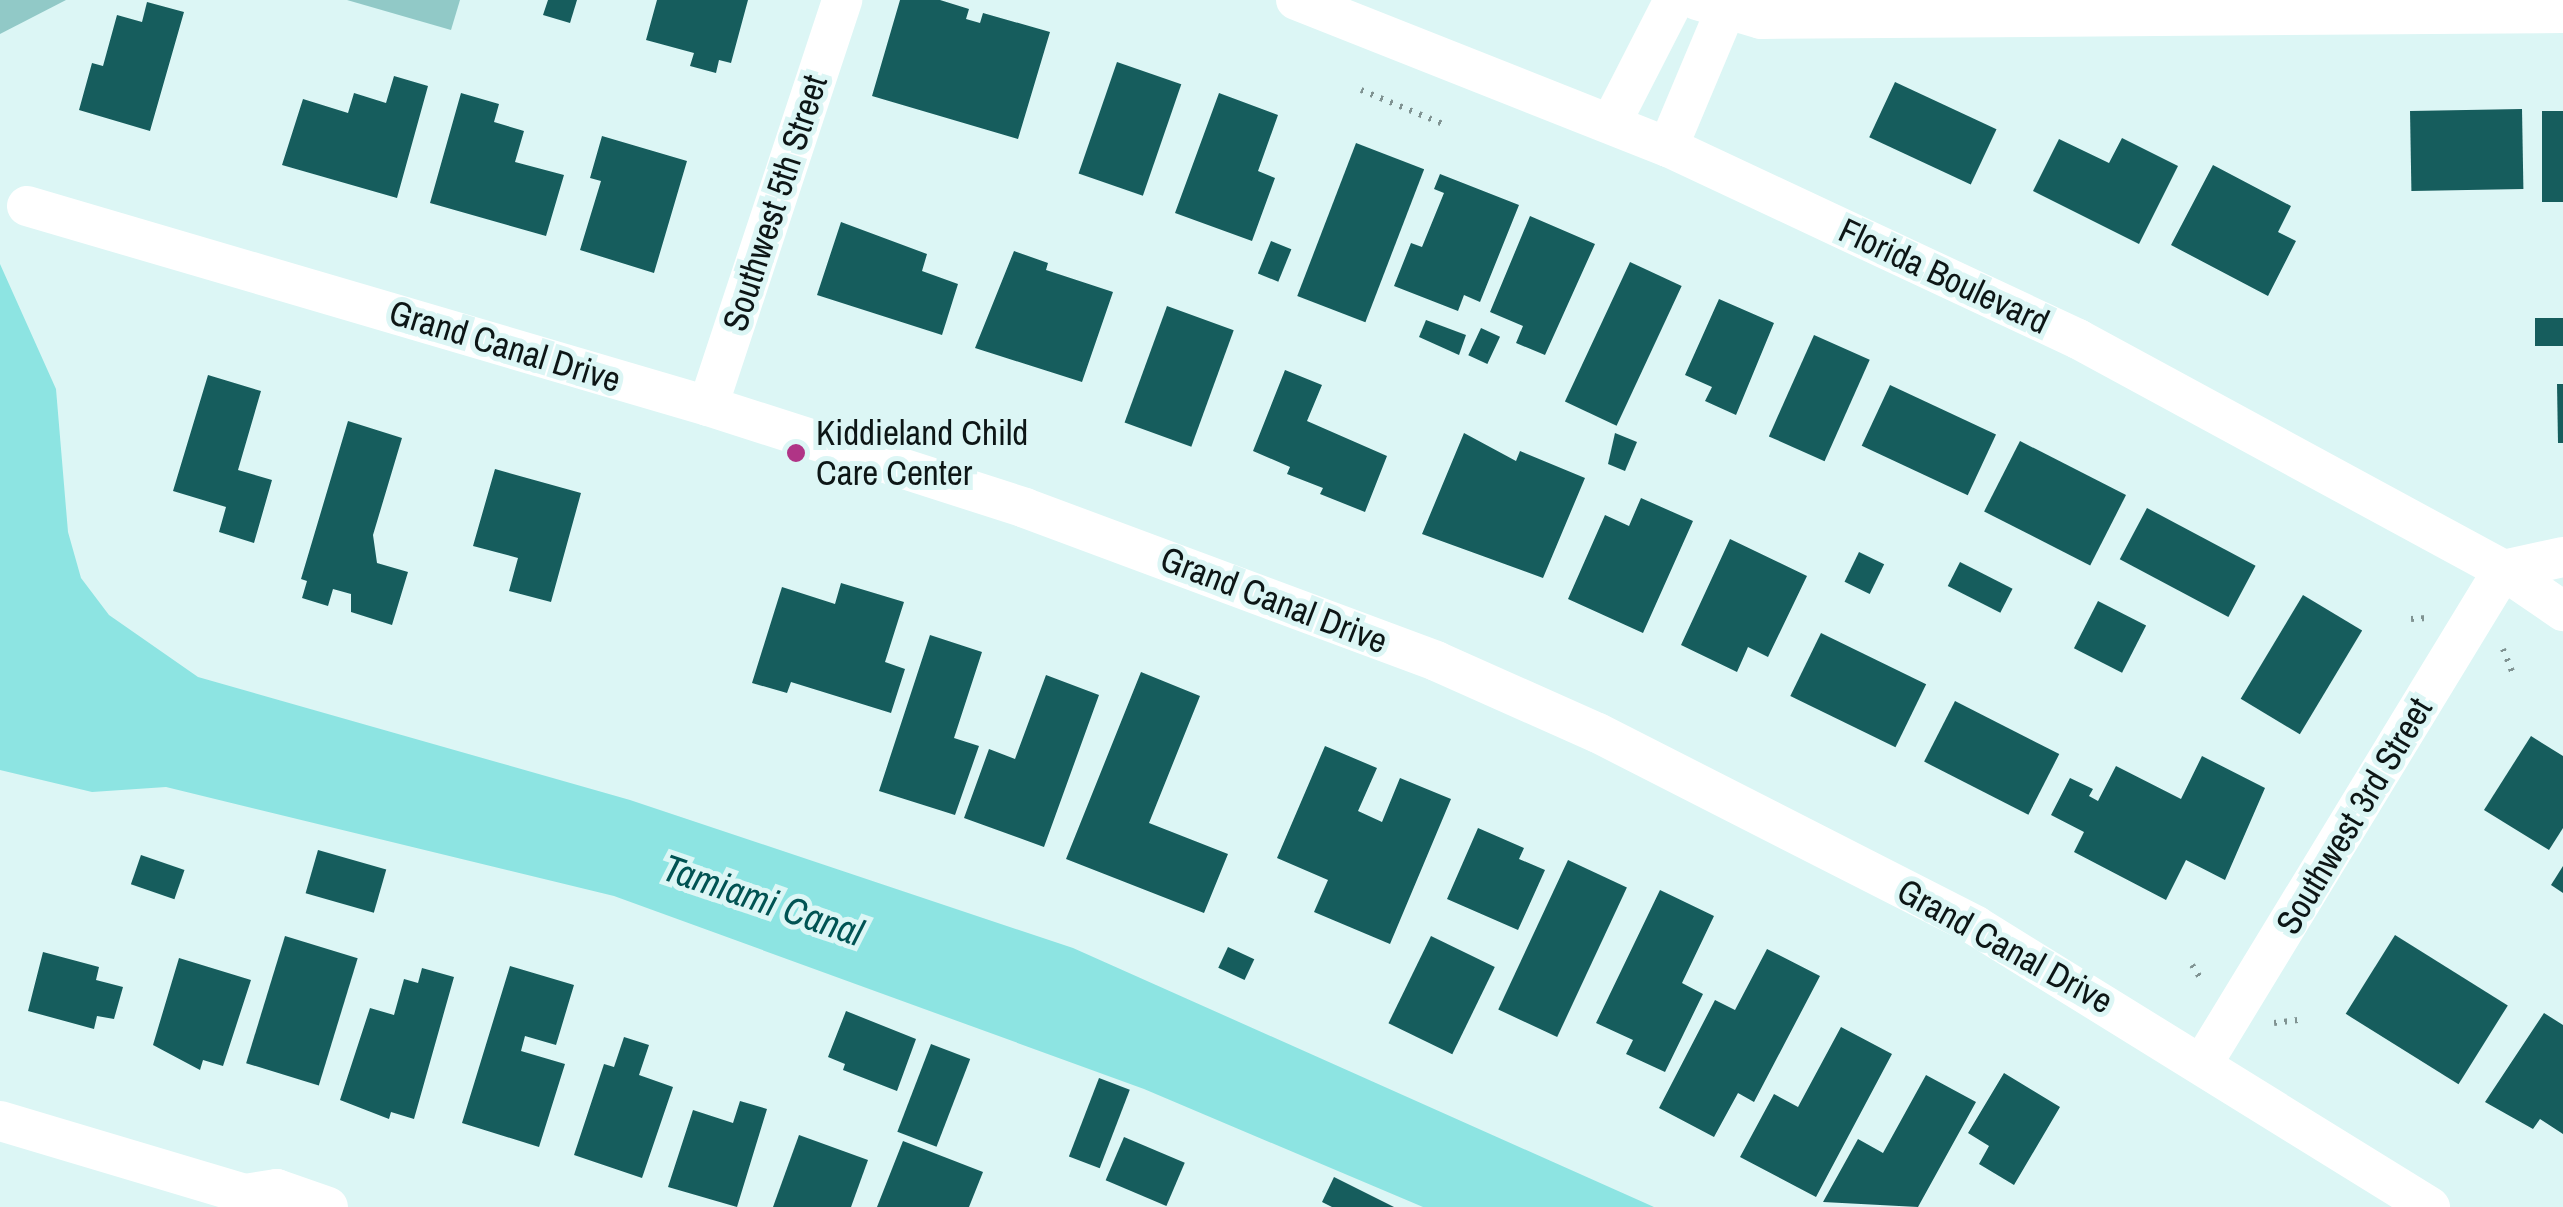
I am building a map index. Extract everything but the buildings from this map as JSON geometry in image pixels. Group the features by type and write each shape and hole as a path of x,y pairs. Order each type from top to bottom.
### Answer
{"street":[{"name":"Southwest 5th Street","path":"708,406 842,0"},
{"name":"Florida Boulevard","path":"1296,0 1668,147 2078,340 2503,570 2563,612"},
{"path":"1610,122 1674,0"},
{"path":"1668,147 1712,5 1761,20 2563,13"},
{"name":"Grand Canal Drive","path":"27,206 708,406 1110,538 1517,696 1976,926 2204,1062 2430,1207"},
{"path":"2503,570 2563,557"},
{"name":"Southwest 3rd Street","path":"2204,1062 2503,570"},
{"path":"0,1121 251,1201 277,1189 328,1207"}],"path":[{"path":"1361,90 1448,126"},
{"path":"2503,649 2513,674"},
{"path":"2192,965 2206,988"},
{"path":"2273,1023 2298,1020"}],"shaded area":[{"path":"0,0 66,0 0,34"},
{"path":"347,0 460,0 451,30"}],"water":[{"name":"Tamiami Canal","path":"0,264 56,389 68,532 81,578 109,615 198,677 630,800 1073,948 1654,1207 1423,1207 1144,1089 614,896 166,787 92,792 0,770"}],"place":[{"name":"Kiddieland Child Care Center","path":"796,453"}]}
